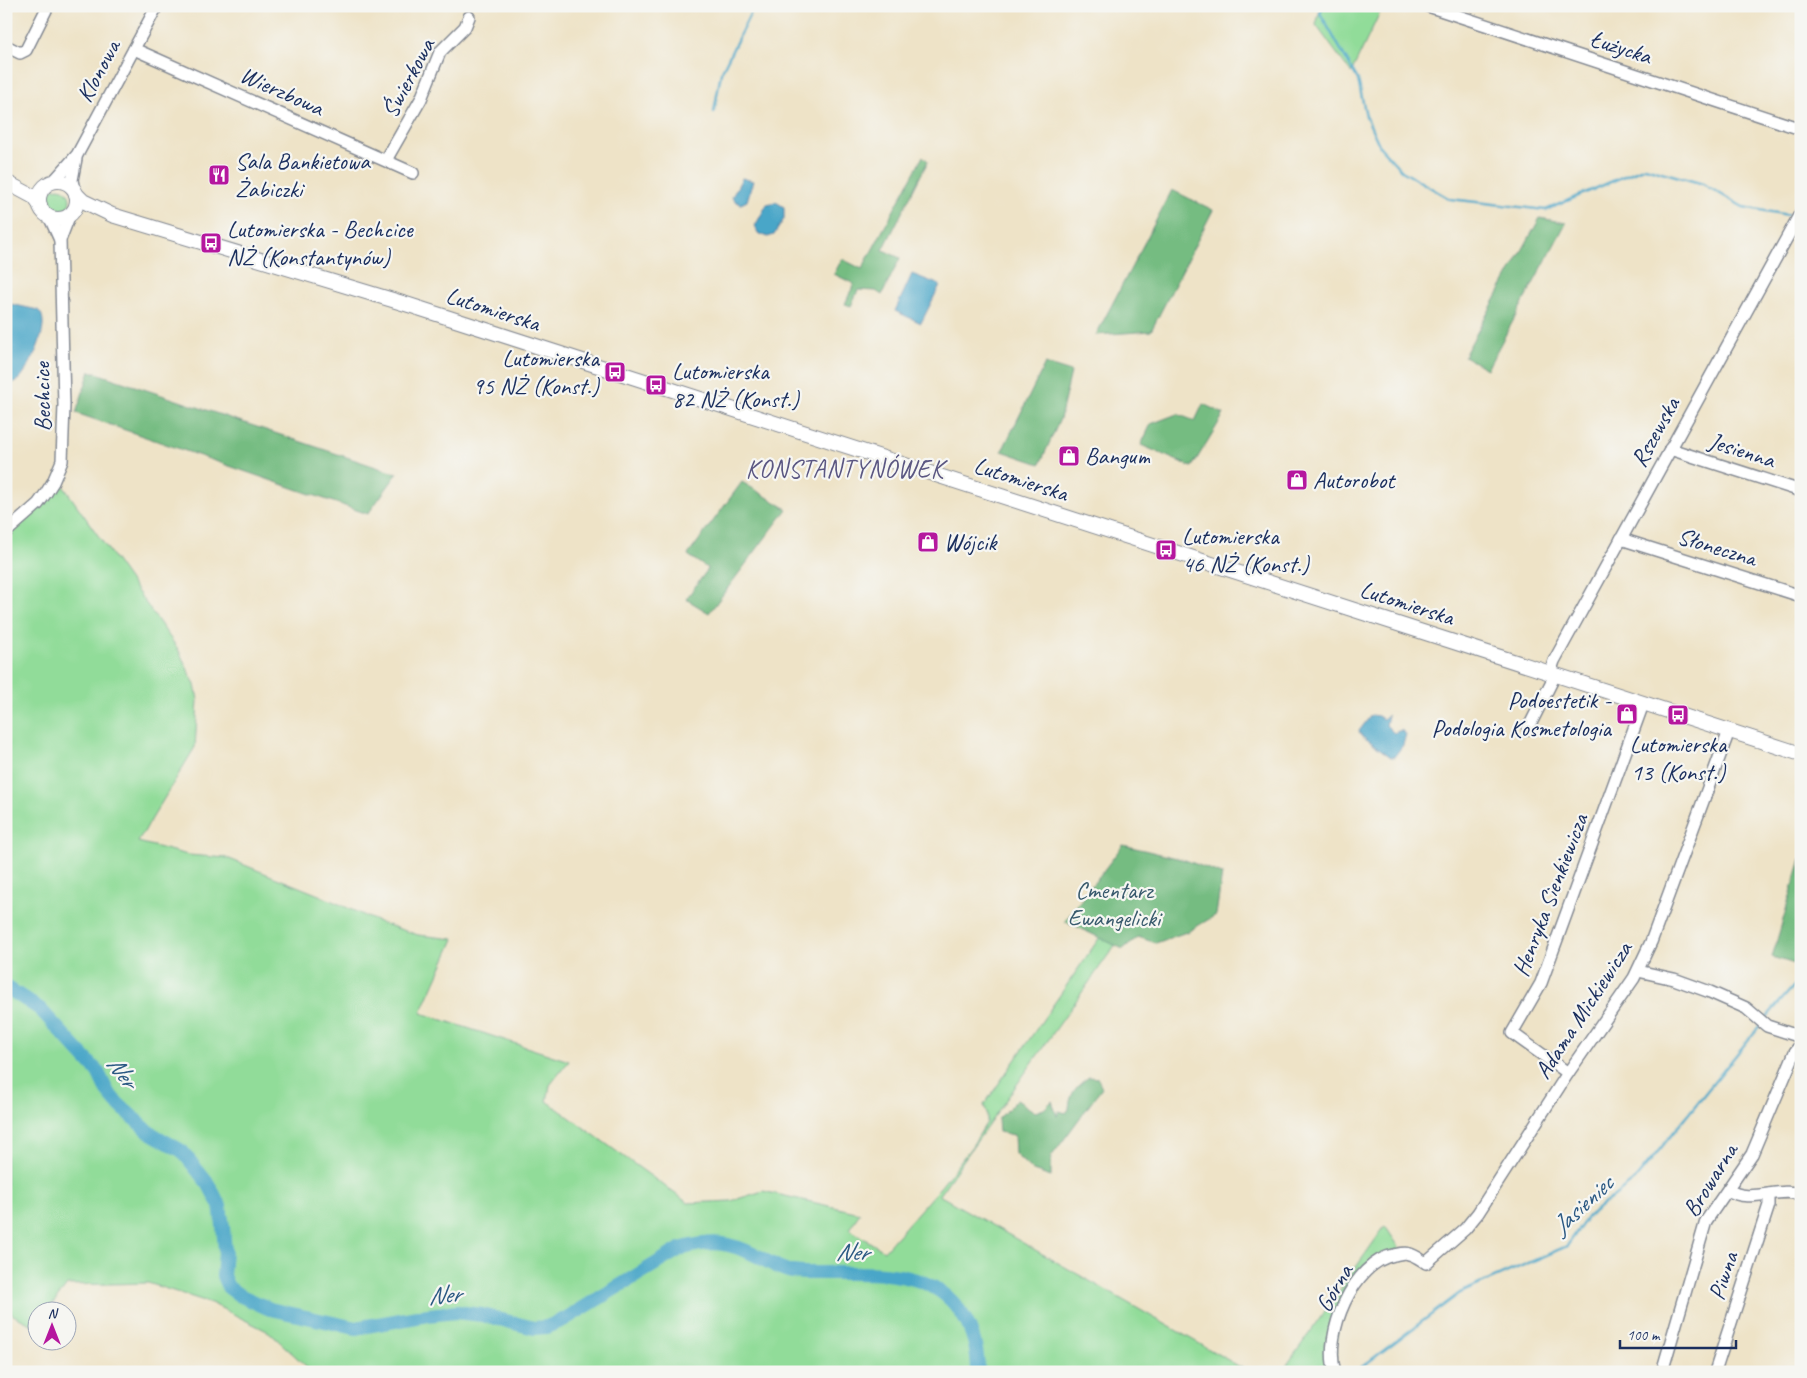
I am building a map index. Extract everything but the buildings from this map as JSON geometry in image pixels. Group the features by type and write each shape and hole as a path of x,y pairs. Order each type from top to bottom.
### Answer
{"main road":[{"path":"8,182 36,186 50,183 68,184 75,192 75,207 70,214 57,218 44,210 34,197 8,182"},
{"path":"44,210 41,192 50,183"},
{"name":"Lutomierska","path":"75,192 83,202 112,215 409,305 1801,754"},
{"name":"Lutomierska","path":"70,214 80,212 112,215"}],"street":[{"path":"6,46 20,53 26,50 48,6"},
{"name":"Klonowa","path":"50,183 77,154 157,6"},
{"name":"Łużycka","path":"1434,7 1801,129"},
{"name":"Świerkowa","path":"386,160 421,99 440,52 465,26 469,17"},
{"name":"Wierzbowa","path":"134,49 413,173"},
{"name":"Klonowa","path":"75,192 72,180 77,154"},
{"name":"Bechcice","path":"44,210 60,240"},
{"name":"Rszewska","path":"1528,729 1552,674 1554,661 1801,212"},
{"name":"Bechcice","path":"6,532 46,493 59,470 63,452 64,398 60,240 70,214"},
{"name":"Jesienna","path":"1670,449 1801,491"},
{"name":"Słoneczna","path":"1621,540 1801,596"},
{"name":"Henryka Sienkiewicza","path":"1568,1073 1512,1033 1541,983 1644,704"},
{"name":"Adama Mickiewicza","path":"1410,1254 1426,1263 1465,1229 1478,1213 1568,1073 1638,971 1729,731"},
{"path":"1638,971 1674,979 1710,992 1746,1008 1767,1026 1801,1037"},
{"name":"Browarna","path":"1662,1372 1706,1221 1752,1154 1795,1052 1801,1044"},
{"path":"1728,1190 1744,1196 1790,1191 1801,1194"},
{"name":"Piwna","path":"1715,1372 1769,1205 1769,1194"},
{"name":"Górna","path":"1335,1372 1332,1362 1332,1342 1338,1317 1363,1271 1388,1256 1410,1254"}],"green space":[{"path":"1321,6 1383,6 1351,73 1316,25"},
{"path":"923,156 928,161 883,250 900,258 882,295 876,291 858,290 851,306 845,304 854,284 834,274 842,259 862,269"},
{"path":"58,188 63,189 69,195 69,205 63,211 58,212 53,211 47,205 46,200 47,195 53,189"},
{"path":"1172,190 1213,210 1151,331 1096,335"},
{"path":"1540,218 1566,223 1487,369 1464,356"},
{"path":"1045,364 1071,372 1060,419 1040,464 1002,451"},
{"path":"90,371 397,474 368,514 76,413"},
{"path":"1203,404 1224,414 1192,467 1141,445 1151,424 1177,414 1195,421"},
{"path":"59,480 178,649 195,685 198,700 195,747 138,842 188,855 227,858 319,895 381,923 418,935 454,939 421,1013 569,1061 550,1085 547,1101 688,1203 731,1201 763,1191 860,1213 849,1229 884,1251 942,1185 972,1146 987,1122 987,1113 984,1105 1100,937 1116,944 939,1195 1249,1372 308,1372 306,1366 269,1332 211,1303 148,1283 67,1285 56,1300 28,1300 28,1322 13,1315 6,1305 6,537"},
{"path":"742,482 787,509 709,613 686,599 708,569 688,555"},
{"name":"Cmentarz Ewangelicki","path":"1123,845 1185,860 1222,874 1216,915 1189,931 1156,943 1138,937 1123,949 1065,921"},
{"path":"1801,859 1801,966 1772,957"},
{"path":"1089,1077 1098,1078 1102,1088 1051,1157 1051,1177 1033,1171 1015,1154 1014,1135 999,1132 998,1119 1017,1100 1035,1112 1044,1109 1052,1101 1057,1116 1059,1111 1066,1113 1069,1109 1074,1090"},
{"path":"1385,1226 1403,1253 1363,1271 1338,1317 1335,1372 1282,1372"}],"water":[{"path":"742,178 753,181 747,201 741,204 732,197"},
{"path":"776,202 784,207 784,219 774,235 768,237 758,233 755,226 767,204"},
{"path":"912,274 940,285 921,323 895,311"},
{"path":"6,303 38,310 42,316 43,324 39,344 30,364 20,378 6,386"},
{"path":"1371,715 1383,719 1388,715 1386,725 1394,733 1401,730 1406,734 1403,745 1394,757 1391,757 1361,735 1359,731"}],"waterway":[{"path":"714,112 721,73 754,6"},
{"path":"1323,6 1320,13 1358,80 1366,116 1380,147 1402,171 1450,199 1546,210 1645,167 1703,184 1743,207 1788,215"},
{"name":"Jasieniec","path":"1764,1020 1801,978"},
{"name":"Ner","path":"6,987 40,1009 98,1072 107,1091 116,1102 149,1132 182,1151 209,1185 220,1206 225,1251 223,1276 228,1287 239,1295 270,1309 356,1328 456,1312 482,1315 534,1328 547,1327 565,1319 680,1249 710,1243 737,1247 792,1272 860,1273 899,1276 917,1280 934,1287 949,1298 966,1321 974,1341 978,1372"},
{"name":"Jasieniec","path":"1355,1372 1460,1293 1567,1246 1588,1216 1635,1180 1761,1024"}],"place":[{"name":"Sala Bankietowa Żabiczki","path":"219,175"},
{"name":"Lutomierska - Bechcice NŻ (Konstantynów)","path":"211,243"},
{"name":"Lutomierska 95 NŻ (Konst.)","path":"615,372"},
{"name":"Lutomierska 82 NŻ (Konst.)","path":"656,385"},
{"name":"Bangum","path":"1069,456"},
{"name":"Autorobot","path":"1297,480"},
{"name":"Wójcik","path":"928,542"},
{"name":"Lutomierska 46 NŻ (Konst.)","path":"1166,550"},
{"name":"Podoestetik - Podologia Kosmetologia","path":"1627,714"},
{"name":"Lutomierska 13 (Konst.)","path":"1678,715"}],"district":[{"name":"KONSTANTYNÓWEK","path":"845,468"}]}
